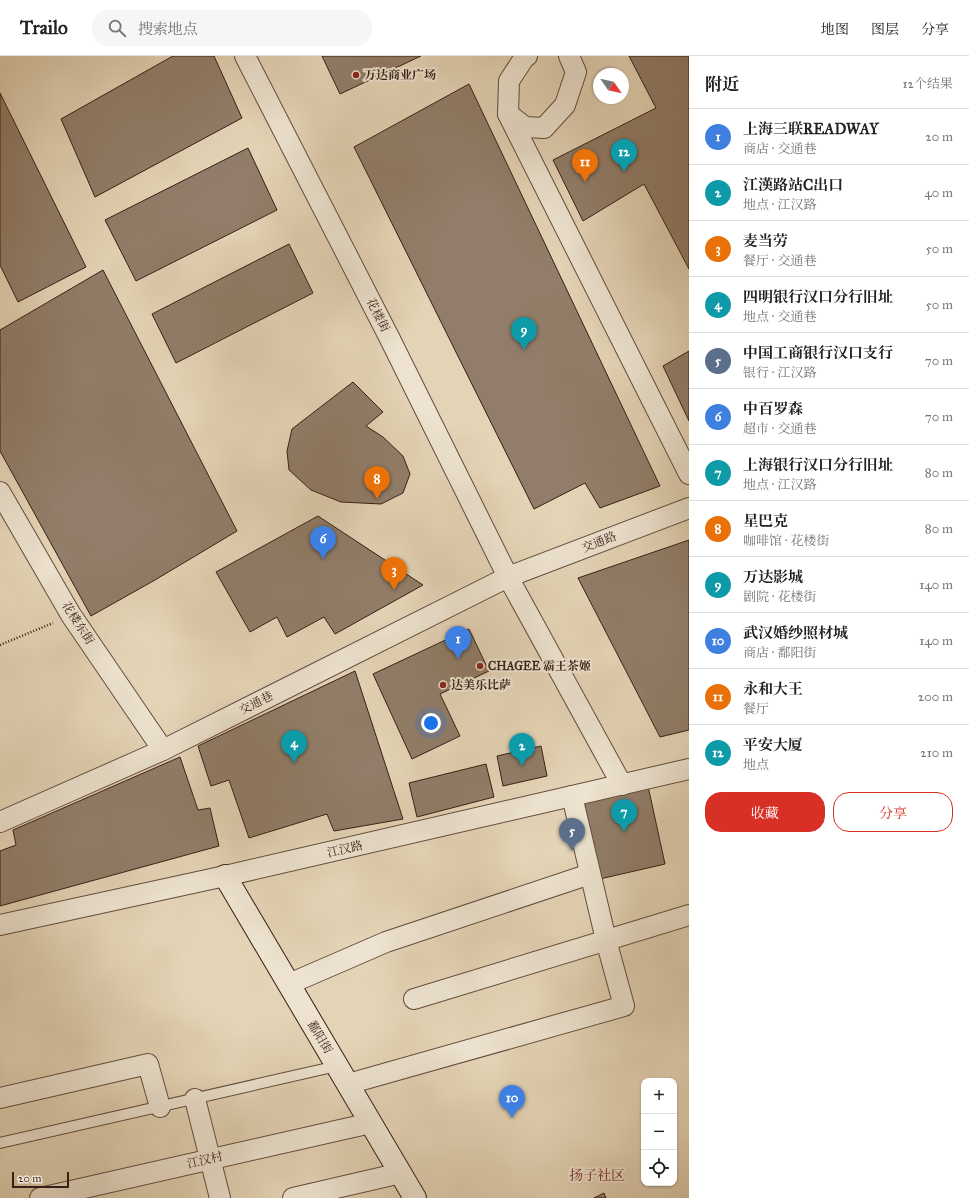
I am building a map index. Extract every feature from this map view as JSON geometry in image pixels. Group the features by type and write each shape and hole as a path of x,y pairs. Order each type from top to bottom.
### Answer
{"street":[{"name":"花楼街","path":"245,56 390,339 508,577 622,785"},
{"path":"527,56 524,58 509,81 508,114 689,474"},
{"path":"508,114 525,127 544,128 565,105 576,72 569,56"},
{"name":"花楼东街","path":"0,492 72,615 163,750"},
{"name":"交通路","path":"508,577 689,508"},
{"name":"交通巷","path":"0,822 163,750 508,577"},
{"name":"江汉路","path":"0,925 225,876 689,769"},
{"path":"343,1075 624,1006 606,940 572,796"},
{"path":"289,984 386,942 590,874"},
{"name":"鄱阳街","path":"225,876 415,1198"},
{"path":"414,999 606,940 688,917"},
{"path":"0,1098 148,1064 160,1107"},
{"path":"195,1099 220,1198"},
{"name":"江汉村","path":"40,1198 371,1123"},
{"path":"293,1198 401,1173"}],"lane":[{"path":"0,1143 195,1099 343,1075"}],"path":[{"path":"0,645 72,615"}],"building":[{"path":"173,56 214,56 242,118 95,197 61,119"},
{"name":"万达商业广场","path":"322,56 421,56 340,94"},
{"path":"629,56 689,56 689,269 644,184 583,221 553,160 656,108"},
{"path":"469,84 660,486 600,508 585,483 534,509 354,147"},
{"path":"0,93 86,267 18,302 0,265"},
{"path":"248,148 277,210 136,281 105,220"},
{"path":"289,244 313,293 176,363 152,314"},
{"path":"103,270 237,531 91,616 0,451 0,330"},
{"path":"689,351 689,421 663,366"},
{"path":"353,382 383,412 366,426 383,437 403,456 410,474 403,493 381,504 341,502 311,490 289,470 287,451 292,429"},
{"path":"318,516 423,585 335,634 324,617 287,637 277,617 250,632 216,572"},
{"path":"689,540 689,730 660,737 578,578"},
{"path":"469,629 489,671 440,694 460,736 412,759 373,674"},
{"path":"355,671 403,819 334,831 327,814 249,838 229,780 211,786 198,746"},
{"path":"541,746 547,776 503,786 497,756"},
{"path":"180,757 198,810 210,808 219,846 0,906 0,851 16,845 13,830"},
{"path":"486,764 494,797 417,817 409,783"},
{"path":"648,786 665,864 600,879 583,801"},
{"path":"604,1193 606,1198 594,1198"}],"place":[{"name":"万达商业广场","path":"356,75"},
{"name":"平安大厦","path":"624,172"},
{"name":"永和大王","path":"585,182"},
{"name":"万达影城","path":"524,350"},
{"name":"星巴克","path":"377,499"},
{"name":"中百罗森","path":"323,559"},
{"name":"麦当劳","path":"394,590"},
{"name":"上海三联READWAY","path":"458,659"},
{"name":"CHAGEE 霸王茶姬","path":"480,666"},
{"name":"达美乐比萨","path":"443,685"},
{"name":"四明银行汉口分行旧址","path":"294,763"},
{"name":"江漢路站C出口","path":"522,766"},
{"name":"上海银行汉口分行旧址","path":"624,832"},
{"name":"中国工商银行汉口支行","path":"572,851"},
{"name":"武汉婚纱照材城","path":"512,1118"}],"district":[{"name":"扬子社区","path":"597,1175"}]}
